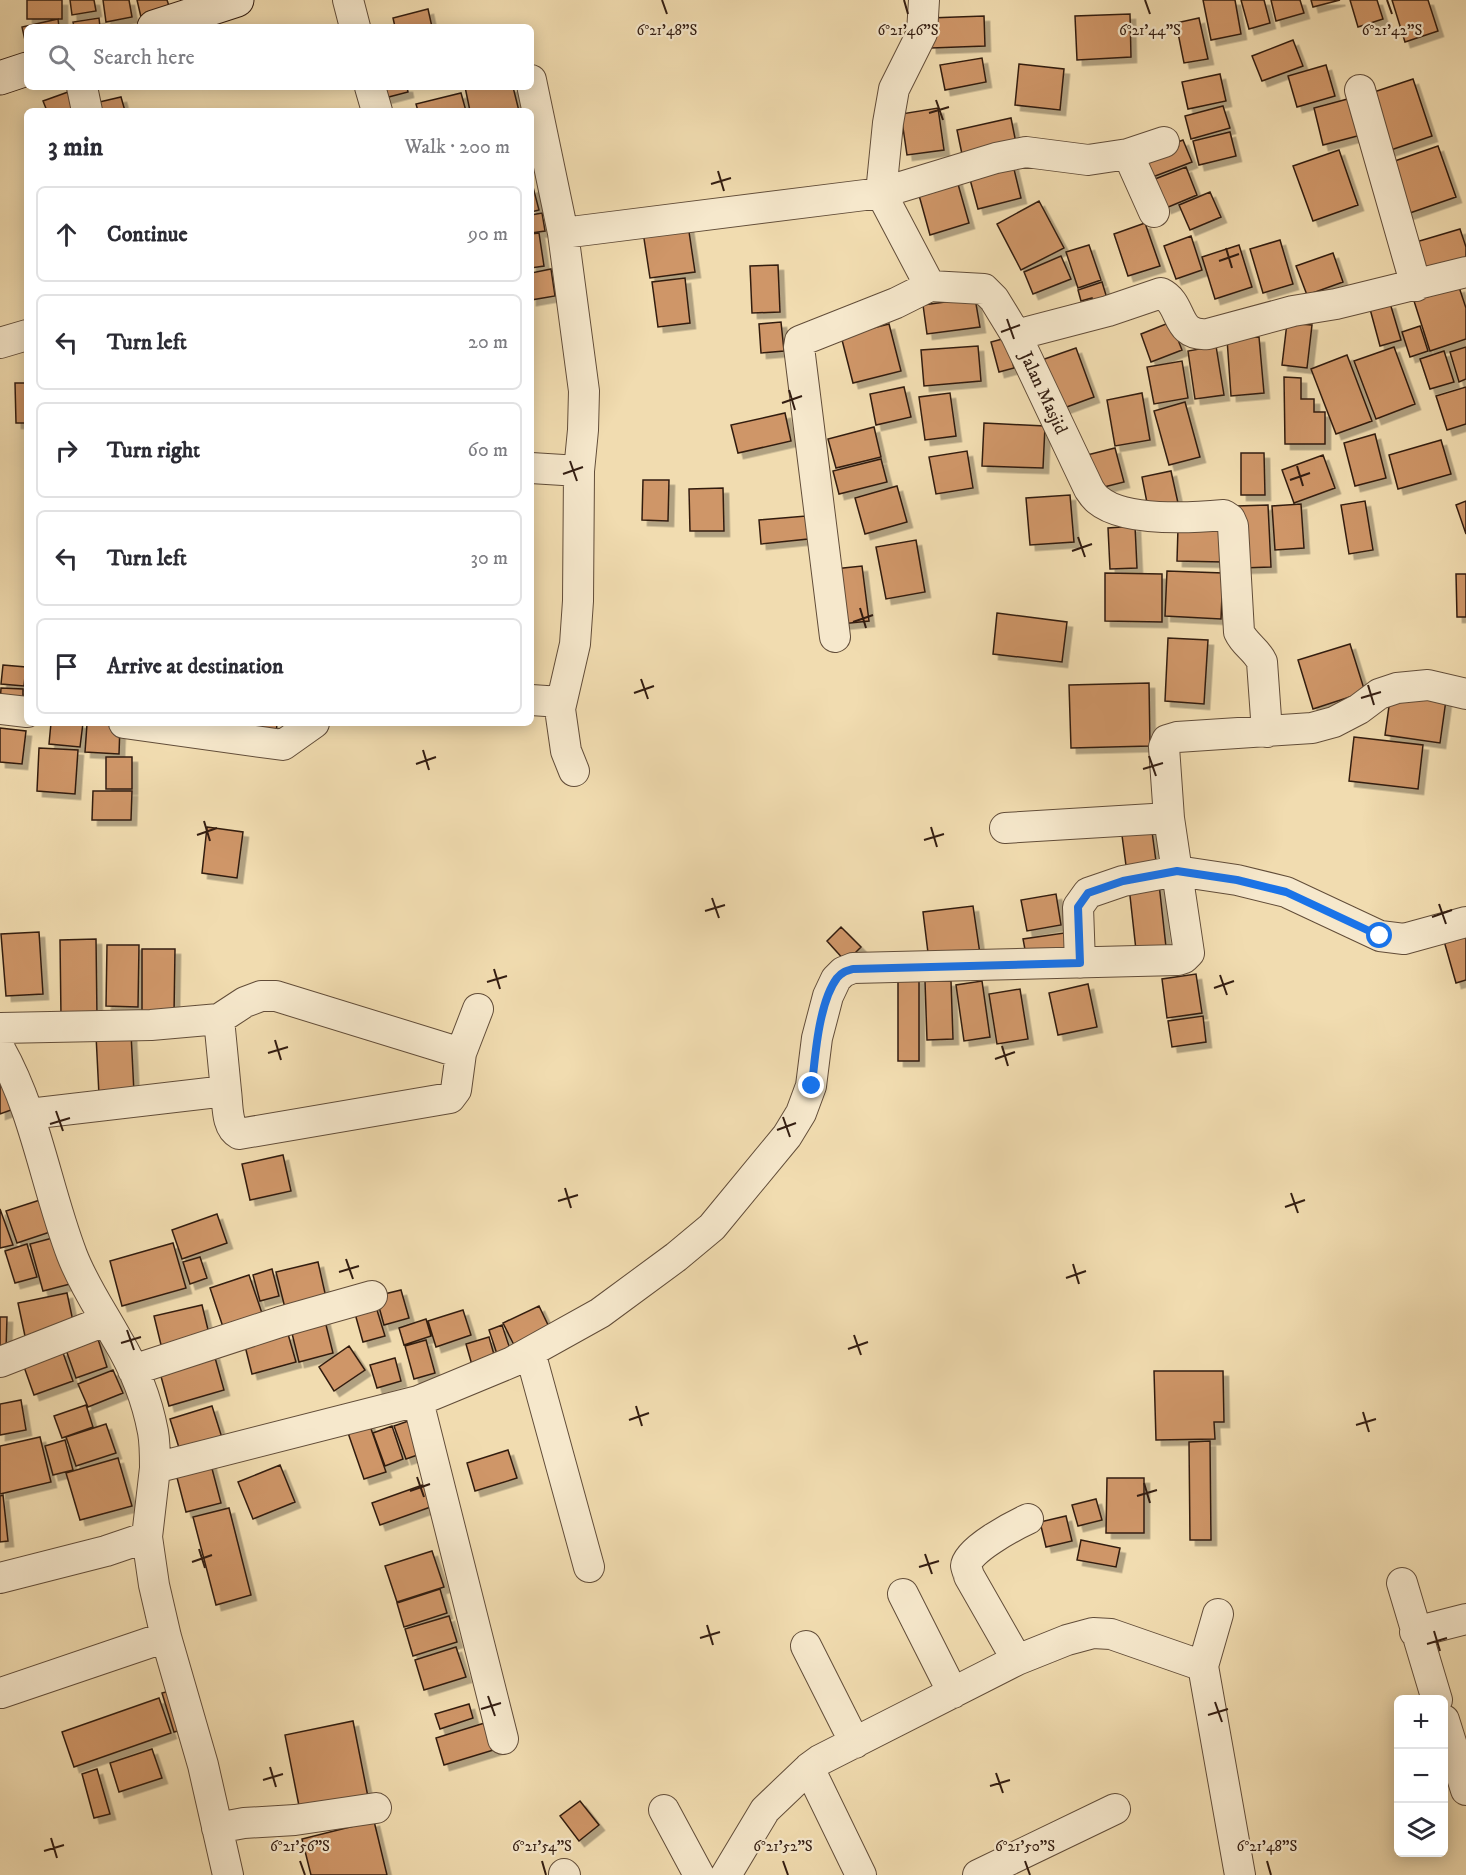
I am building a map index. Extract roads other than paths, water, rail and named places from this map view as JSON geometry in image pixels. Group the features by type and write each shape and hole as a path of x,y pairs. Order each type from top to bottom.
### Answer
{"main road":[{"path":"163,24 237,0"},
{"path":"0,78 24,70"}],"street":[{"path":"348,0 354,24"},
{"path":"835,637 799,347 800,341 896,303 930,286 881,193 894,89 922,33 924,0"},
{"path":"83,90 86,108"},
{"path":"371,90 376,108"},
{"path":"532,90 537,132 564,233 584,391 579,471 578,601 575,644 560,709 566,751 574,771"},
{"path":"1360,90 1416,286"},
{"path":"564,233 881,193 996,158 1026,152 1088,160 1128,154 1164,142"},
{"path":"1128,154 1154,212"},
{"path":"1016,335 1108,311 1161,293 1168,296 1188,331 1196,335 1208,334 1293,310 1336,304 1466,272"},
{"name":"Jalan Masjid","path":"930,286 984,289 994,299 1016,335 1079,469 1097,500 1140,516 1176,518 1224,515 1230,519 1233,526 1239,632 1243,642 1253,649 1262,663 1267,732"},
{"path":"0,343 24,336"},
{"path":"534,468 579,471"},
{"path":"155,1468 418,1401 512,1362 600,1313 676,1257 712,1227 787,1136 801,1113 812,1086 817,1038 828,996 836,979 843,972 853,969 1184,958 1188,953 1170,818 1164,747 1167,740 1177,737 1312,728 1334,722 1359,709 1379,694 1397,688 1428,685 1466,694"},
{"path":"534,699 561,702"},
{"path":"0,709 24,712"},
{"path":"146,726 283,745 310,726"},
{"path":"1005,828 1170,818"},
{"path":"1080,963 1078,907 1088,893 1123,881 1177,871 1237,880 1286,892 1380,936 1404,939 1466,922"},
{"path":"0,1028 151,1025 219,1018 245,1002 261,996 276,996 461,1053"},
{"path":"219,1018 231,1126 240,1134 450,1098 456,1090 461,1053 478,1010"},
{"path":"0,1049 11,1069 29,1114 72,1255 133,1370 146,1404 153,1433 155,1468 147,1537 166,1637 203,1765 228,1875"},
{"path":"29,1114 226,1091"},
{"path":"133,1370 280,1322 372,1296"},
{"path":"0,1362 105,1321"},
{"path":"530,1353 589,1567"},
{"path":"418,1401 503,1739"},
{"path":"1017,1660 966,1567 968,1561 989,1540 1028,1519"},
{"path":"0,1578 106,1551 147,1537"},
{"path":"1401,1583 1435,1695"},
{"path":"903,1594 953,1693"},
{"path":"1218,1614 1203,1666 1240,1875"},
{"path":"1415,1632 1466,1619"},
{"path":"726,1875 765,1810 809,1768 1017,1660 1067,1640 1093,1633 1111,1634 1203,1666"},
{"path":"1,1694 166,1637"},
{"path":"806,1646 855,1743"},
{"path":"1448,1733 1464,1776"},
{"path":"809,1768 861,1875"},
{"path":"218,1828 243,1823 295,1820 376,1808"},
{"path":"978,1875 1027,1864 1115,1809"},
{"path":"664,1810 699,1875"}]}
